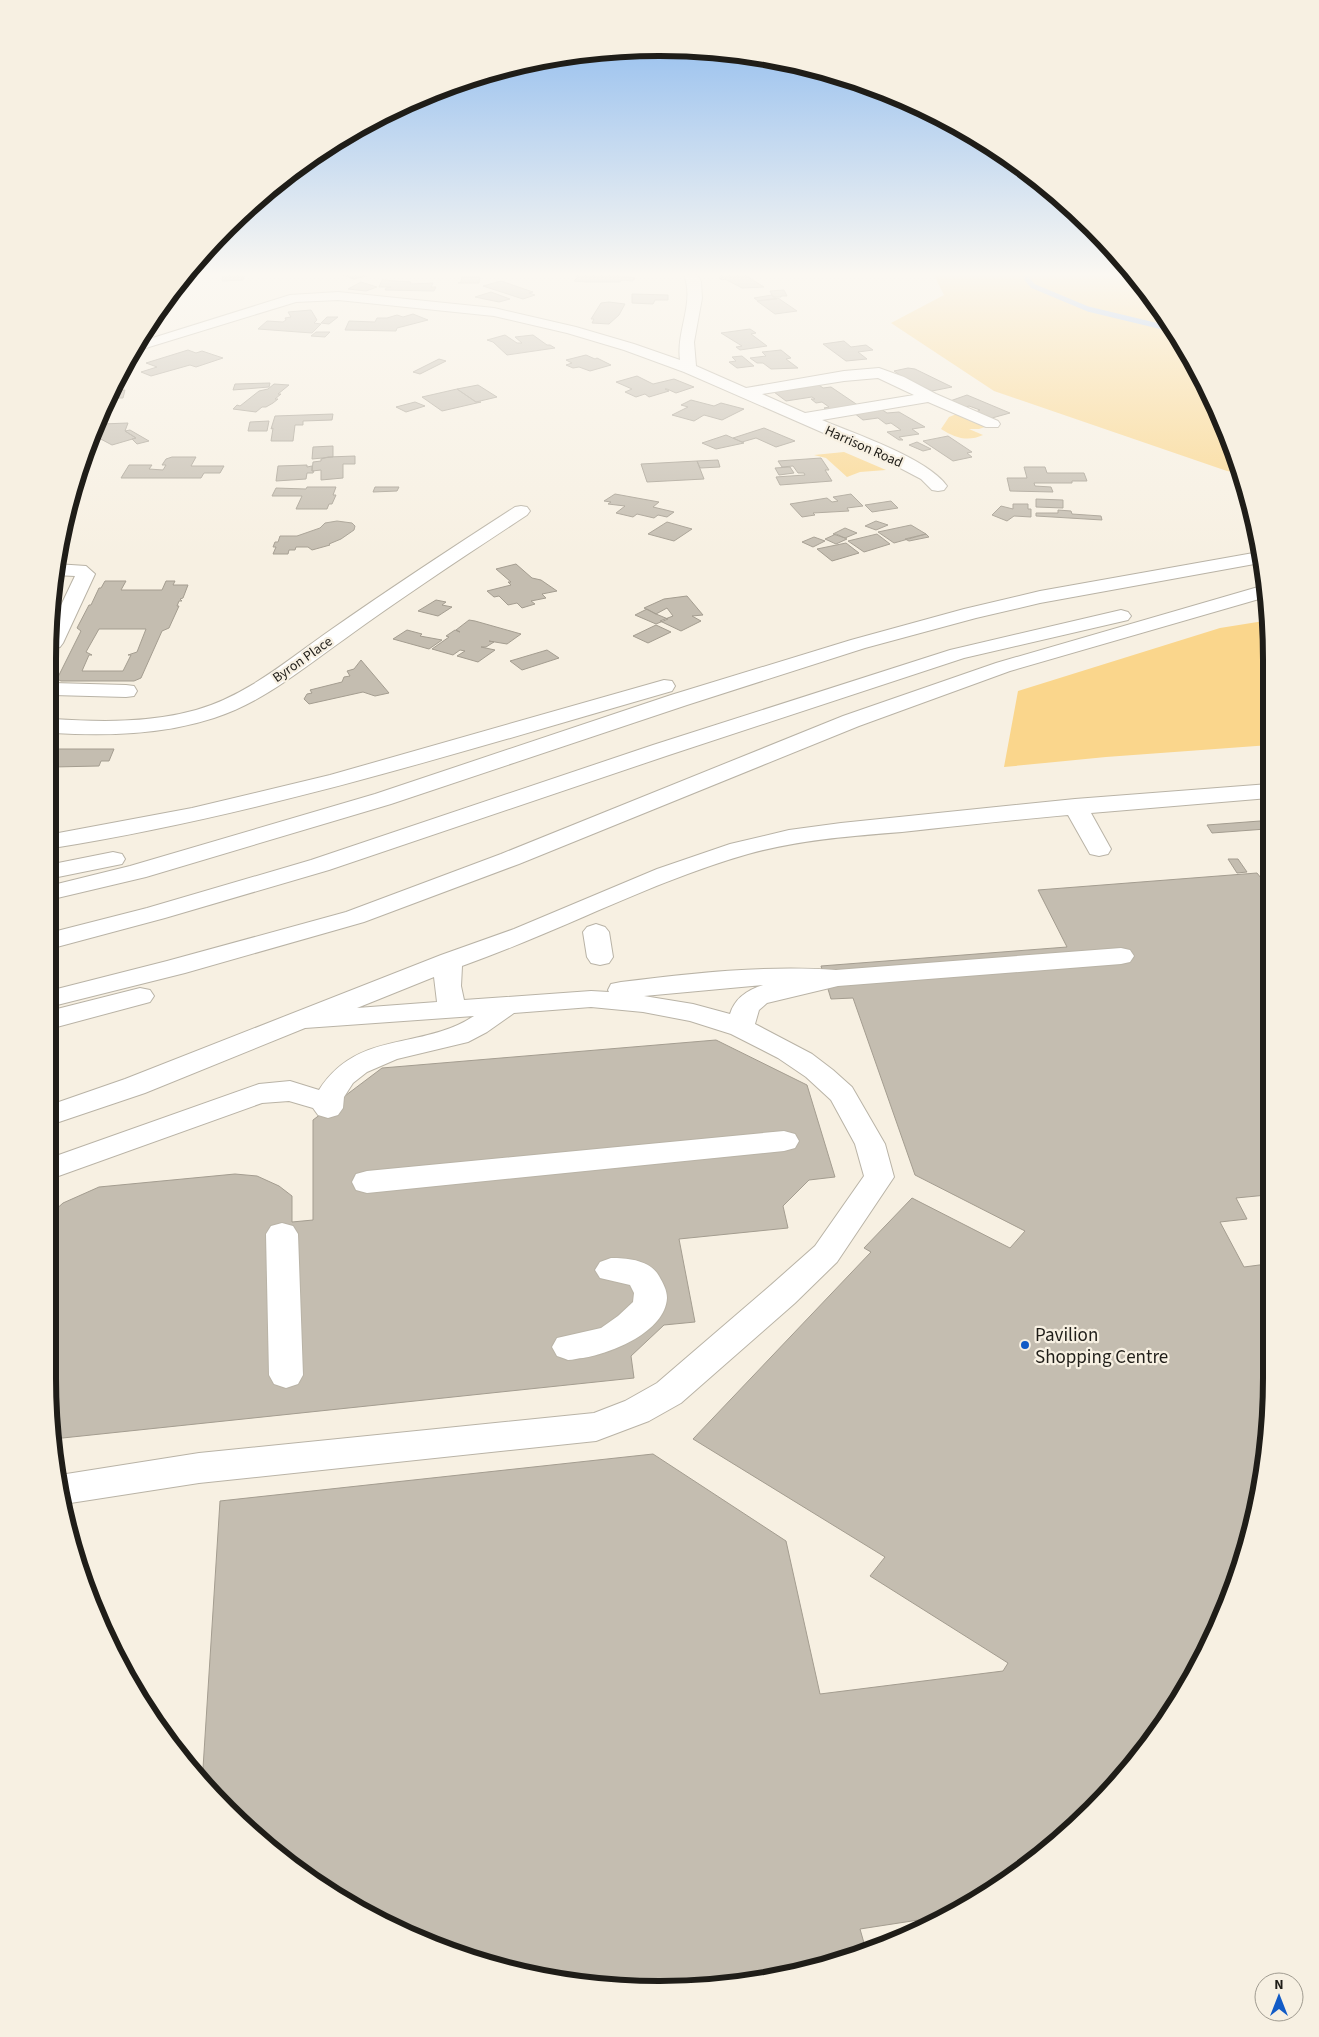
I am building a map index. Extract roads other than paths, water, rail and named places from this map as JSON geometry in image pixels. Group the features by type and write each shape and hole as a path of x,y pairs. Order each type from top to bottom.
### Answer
{"main road":[{"name":"Harrison Road","path":"691,370 889,455 927,475 938,486"},
{"path":"742,393 872,373 898,380 930,397 992,424"},
{"path":"801,418 870,409 930,397"},
{"name":"Byron Place","path":"56,726 119,727 166,722 224,708 259,688 413,582 522,511"},
{"path":"56,891 137,872 383,800 525,751 858,644 971,613 1114,582 1254,558"},
{"path":"57,634 85,574 79,570 63,570"},
{"path":"56,939 156,913 320,865 661,750 957,654 1055,630 1259,591"},
{"path":"56,997 176,967 355,917 510,859 851,720 1002,667 1259,592"},
{"path":"56,840 192,815 336,781 809,642 874,628 971,613"},
{"path":"56,689 126,691"},
{"path":"56,870 121,857 240,827 394,782 525,751"},
{"path":"56,1113 135,1086 306,1020 450,961 491,949 662,875 738,849 810,835 1074,806 1263,791"},
{"path":"1074,806 1099,850"},
{"path":"56,1018 158,991 280,954 318,937 355,917"},
{"path":"306,1020 591,998 633,988 680,983 796,975 836,978 1121,956"},
{"path":"450,961 446,983 454,1010"},
{"path":"740,1028 746,1007 757,997 836,978"},
{"path":"67,1489 209,1467 596,1427 637,1411 670,1393 826,1254 879,1177 869,1141 842,1095 829,1081 801,1060 776,1044 740,1028 678,1008 591,998"},
{"path":"56,1167 259,1094 290,1091 327,1105 337,1083 348,1072 364,1062 391,1051 457,1036 474,1029 507,1005"},
{"path":"367,1182 784,1140"},
{"path":"282,1234 286,1375"},
{"path":"569,1347 603,1341 617,1335 648,1306 650,1296 648,1284 643,1278 636,1272 624,1269 611,1270"}],"place":[{"name":"Pavilion Shopping Centre","path":"1025,1345"}]}
